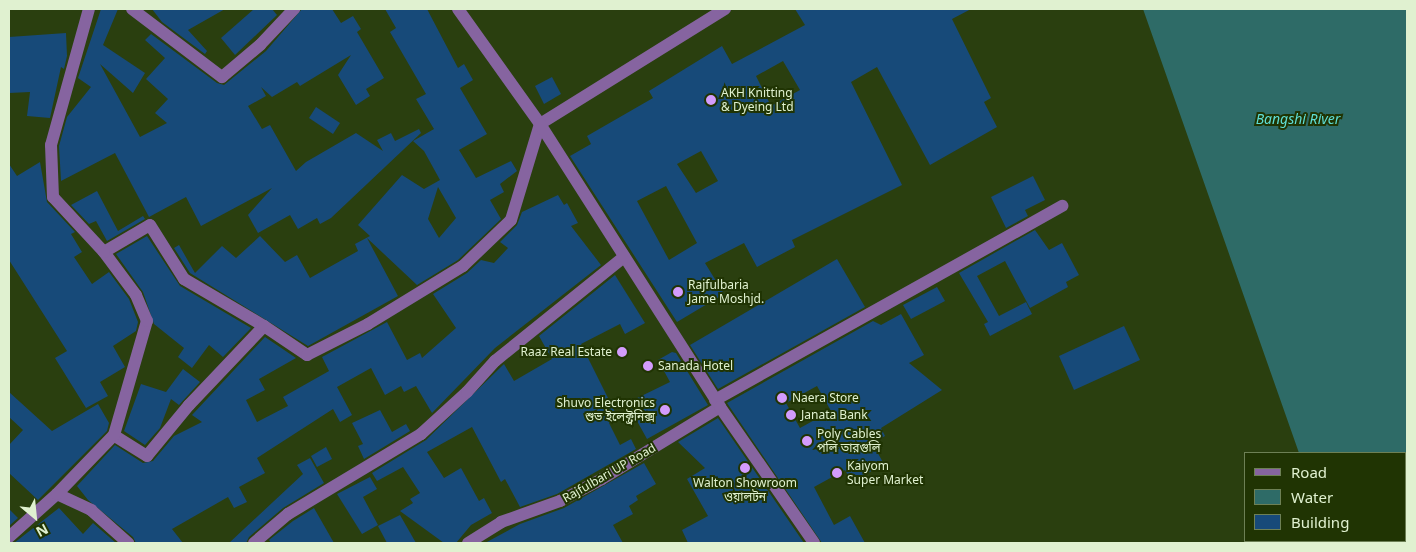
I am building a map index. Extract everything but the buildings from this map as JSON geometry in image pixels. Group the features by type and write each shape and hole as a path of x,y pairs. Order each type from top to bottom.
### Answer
{"street":[{"path":"9,537 57,494 114,435 147,321 136,295 104,252 54,197 51,145 89,9"},
{"path":"132,9 222,77 260,45 294,9"},
{"path":"458,9 540,124 717,404 814,543"},
{"path":"104,252 150,225 184,279 264,326 307,356 368,324 463,266 511,220 540,124 725,9"},
{"name":"Rajfulbari UP Road","path":"468,543 501,522 560,501 602,479 717,404 1062,206"},
{"path":"254,543 288,514 421,434 495,361 624,257"},
{"path":"114,435 147,456 189,405 264,326"},
{"path":"57,494 91,510 128,543"}],"water":[{"name":"Bangshi River","path":"1143,9 1407,9 1407,543 1330,542 1406,542 1406,452 1299,452"}],"place":[{"name":"AKH Knitting & Dyeing Ltd","path":"711,100"},
{"name":"Rajfulbaria Jame Moshjd.","path":"678,292"},
{"name":"Raaz Real Estate","path":"622,352"},
{"name":"Sanada Hotel","path":"648,366"},
{"name":"Naera Store","path":"782,398"},
{"name":"Shuvo Electronics শুভ ইলেক্ট্রনিক্স","path":"665,410"},
{"name":"Janata Bank","path":"791,415"},
{"name":"Poly Cables পলি তারগুলি","path":"807,441"},
{"name":"Walton Showroom ওয়ালটন","path":"745,468"},
{"name":"Kaiyom Super Market","path":"837,473"}]}
